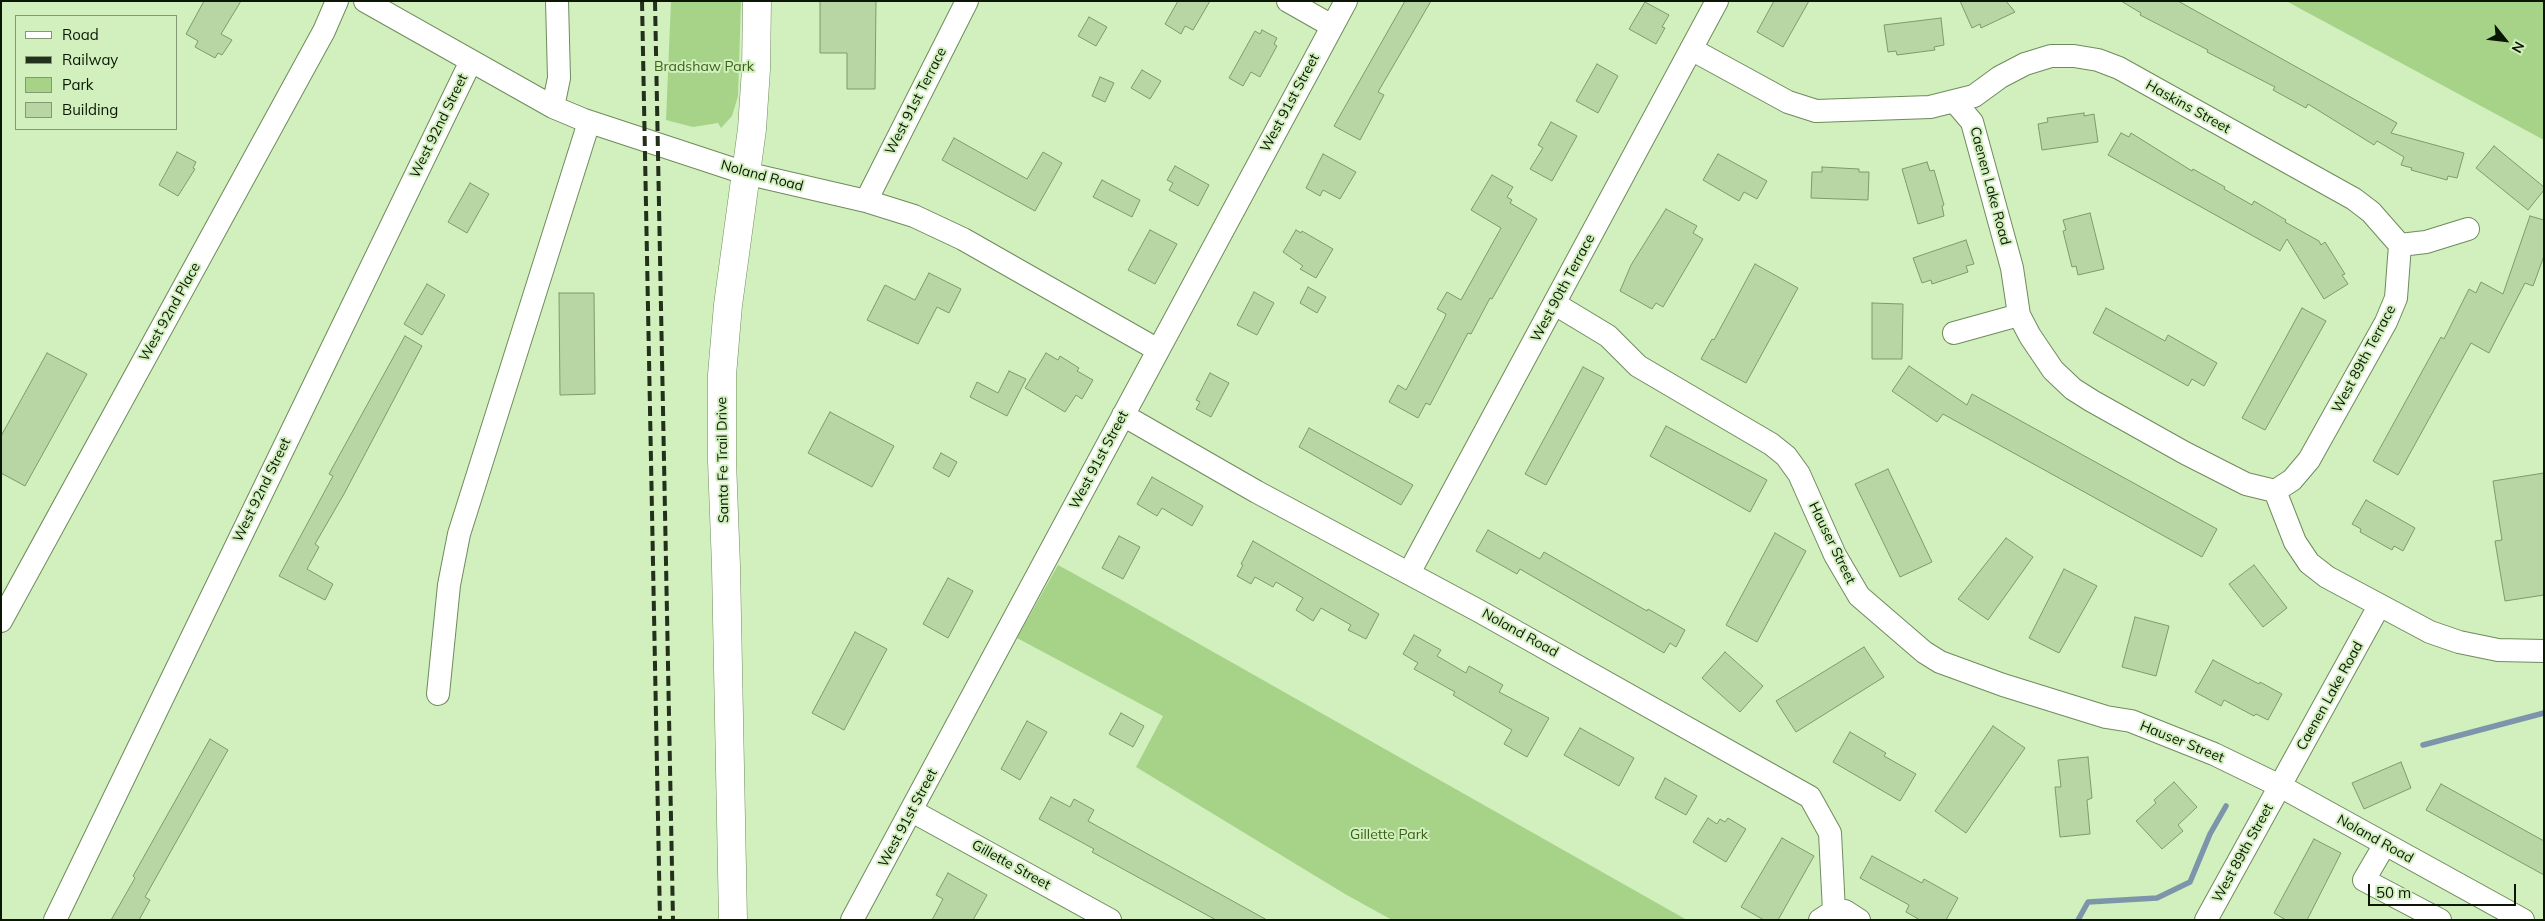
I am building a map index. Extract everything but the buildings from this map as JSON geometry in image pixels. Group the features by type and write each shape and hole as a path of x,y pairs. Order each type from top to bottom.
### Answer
{"main road":[{"name":"Santa Fe Trail Drive","path":"733,920 722,461 722,375 728,305 756,69 757,1"}],"street":[{"name":"West 92nd Place","path":"1,621 324,31 337,1"},
{"name":"Noland Road","path":"365,1 553,107 589,122 745,173 866,201 914,216 962,239 1158,350"},
{"path":"553,107 559,78 557,1"},
{"name":"West 91st Terrace","path":"866,201 966,1"},
{"path":"1288,1 1332,26"},
{"name":"West 91st Street","path":"852,920 1346,1"},
{"name":"West 90th Terrace","path":"1409,573 1716,1"},
{"path":"1691,49 1788,102 1816,111 1930,107 1955,102"},
{"name":"Haskins Street","path":"1955,102 1974,96 2000,77 2025,64 2051,56 2074,56 2098,60 2119,68 2354,199 2371,212 2400,246"},
{"name":"West 92nd Street","path":"55,920 471,61"},
{"name":"Caenen Lake Road","path":"1955,102 1972,122 2012,268 2019,314 2053,370 2073,389 2246,484 2275,490"},
{"path":"438,694 449,585 459,534 589,122"},
{"path":"2400,246 2426,242 2468,229"},
{"name":"West 89th Terrace","path":"2275,490 2292,480 2309,460 2386,322 2396,298 2400,246"},
{"name":"Hauser Street","path":"1554,304 1608,336 1644,370 1771,444 1786,456 1798,474 1835,555 1858,596 1924,652 1940,662 2003,685 2106,717 2131,721 2162,732 2214,754 2280,786"},
{"path":"1954,333 2019,314"},
{"name":"Noland Road","path":"1123,415 1257,492 1409,573 1810,797 1830,833 1827,915"},
{"path":"2275,490 2295,542 2309,563 2327,578 2430,632 2459,642 2498,650 2544,652"},
{"name":"Caenen Lake Road","path":"2280,786 2379,606"},
{"name":"Noland Road","path":"2280,786 2523,920"},
{"name":"West 89th Street","path":"2206,920 2280,786"},
{"name":"Gillette Street","path":"912,810 1110,920"},
{"path":"2385,844 2364,880 2440,920"},
{"path":"1827,915 1845,911 1860,920"}],"green space":[{"name":"Bradshaw Park","path":"671,1 741,1 738,96 732,116 721,128 718,123 693,127 666,120"},
{"path":"2286,1 2544,1 2544,140"},
{"name":"Gillette Park","path":"1058,565 1687,920 1392,920 1345,894 1136,767 1163,716 1017,638"}],"waterway":[{"path":"2423,745 2544,713"},
{"path":"2078,920 2088,902 2157,898 2190,882 2210,834 2226,806"}],"railway":[{"path":"642,1 660,920"},
{"path":"655,1 673,920"}]}
